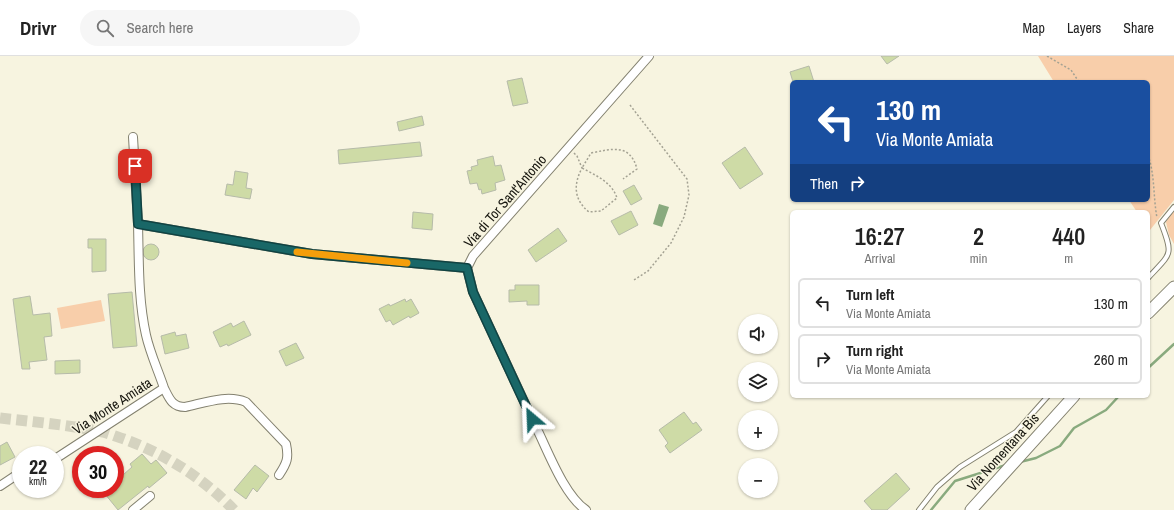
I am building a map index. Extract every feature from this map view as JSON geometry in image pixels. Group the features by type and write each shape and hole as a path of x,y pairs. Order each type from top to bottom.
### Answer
{"main road":[{"path":"1150,311 1174,287"},
{"name":"Via Nomentana Bis","path":"970,510 1072,398"}],"street":[{"name":"Via di Tor Sant'Antonio","path":"586,510 577,503 568,490 545,446 473,292 467,268 473,256 649,56"},
{"name":"Via Monte Amiata","path":"64,453 164,388 150,348 144,320 133,137"},
{"path":"138,224 312,254 467,268"},
{"path":"164,388 170,400 179,406 185,407 229,398 237,398 246,402 286,444 288,452 287,464 279,475"},
{"path":"0,486 12,478"},
{"path":"133,510 150,496"}],"lane":[{"path":"1150,276 1168,257 1170,250 1161,223 1174,207"},
{"path":"919,510 937,486 960,467 1016,432 1046,398"}],"path":[{"path":"1047,56 1071,70 1078,80"},
{"path":"630,105 687,179 689,195 684,217 671,243 648,271 634,280"},
{"path":"568,148 577,156 582,168 602,178 609,185 617,198 614,202 601,211 590,212 581,205 576,193 577,176 582,168 591,153 618,149 628,153 634,159 637,169 623,179"},
{"path":"1150,160 1152,166 1154,204 1157,218 1161,223"}],"shaded area":[{"path":"1038,56 1174,56 1174,200 1150,230 1150,210 1136,210 1130,202 1150,202 1150,80 1053,80"},
{"path":"659,204 669,207 662,227 653,224"},
{"path":"1174,210 1174,244 1169,235 1166,222"},
{"path":"101,300 105,321 61,329 57,308"}],"building":[{"path":"881,56 899,56 887,64"},
{"path":"809,66 813,80 792,80 790,72"},
{"path":"522,78 528,103 513,106 507,81"},
{"path":"422,116 424,125 399,131 397,122"},
{"path":"420,142 422,156 339,164 338,150"},
{"path":"745,147 763,174 740,189 722,163"},
{"path":"493,156 495,166 501,165 505,180 495,183 496,190 482,194 477,183 470,184 467,171 472,170 471,167 478,165 477,160"},
{"path":"235,171 248,173 246,188 252,189 250,199 225,195 227,184 233,185"},
{"path":"634,185 642,199 631,205 623,191"},
{"path":"631,211 638,225 619,235 611,221"},
{"path":"413,212 433,214 432,230 412,228"},
{"path":"558,228 567,241 536,262 528,250"},
{"path":"88,239 106,239 106,271 92,272 92,248 88,248"},
{"path":"151,244 157,246 159,252 157,258 151,260 145,258 143,252 145,246"},
{"path":"515,285 539,285 539,305 527,305 527,301 509,302 509,290 515,290"},
{"path":"132,292 137,346 113,348 108,294"},
{"path":"30,296 33,315 50,313 52,336 44,337 47,360 29,362 30,369 22,369 13,299"},
{"path":"405,299 406,302 411,299 419,313 410,318 409,316 393,325 390,320 386,322 379,309"},
{"path":"244,321 251,335 228,346 227,344 220,347 213,332 231,323 233,327"},
{"path":"175,332 176,336 186,334 189,348 165,354 161,336"},
{"path":"296,343 304,358 286,366 279,351"},
{"path":"80,360 80,373 55,374 55,361"},
{"path":"684,412 693,424 696,422 702,430 670,453 665,446 668,443 659,430"},
{"path":"7,442 12,451 12,459 0,465 0,446"},
{"path":"142,454 151,464 156,460 167,473 118,510 108,498 124,498 124,474 132,467 130,464"},
{"path":"255,465 269,476 257,492 253,488 246,499 234,490"},
{"path":"896,473 910,489 887,510 872,510 864,501"}],"waterway":[{"path":"1150,366 1174,344"},
{"path":"1020,462 1036,458 1060,446 1074,428 1106,410 1117,398"},
{"path":"931,510 955,481 1006,465"}],"tunnel":[{"path":"0,418 103,432 124,439 154,452 183,468 210,488 234,510"}],"slow traffic":[{"path":"297,252 407,263"}],"route":[{"path":"135,166 138,224 312,254 467,268 473,292 532,419"}]}
